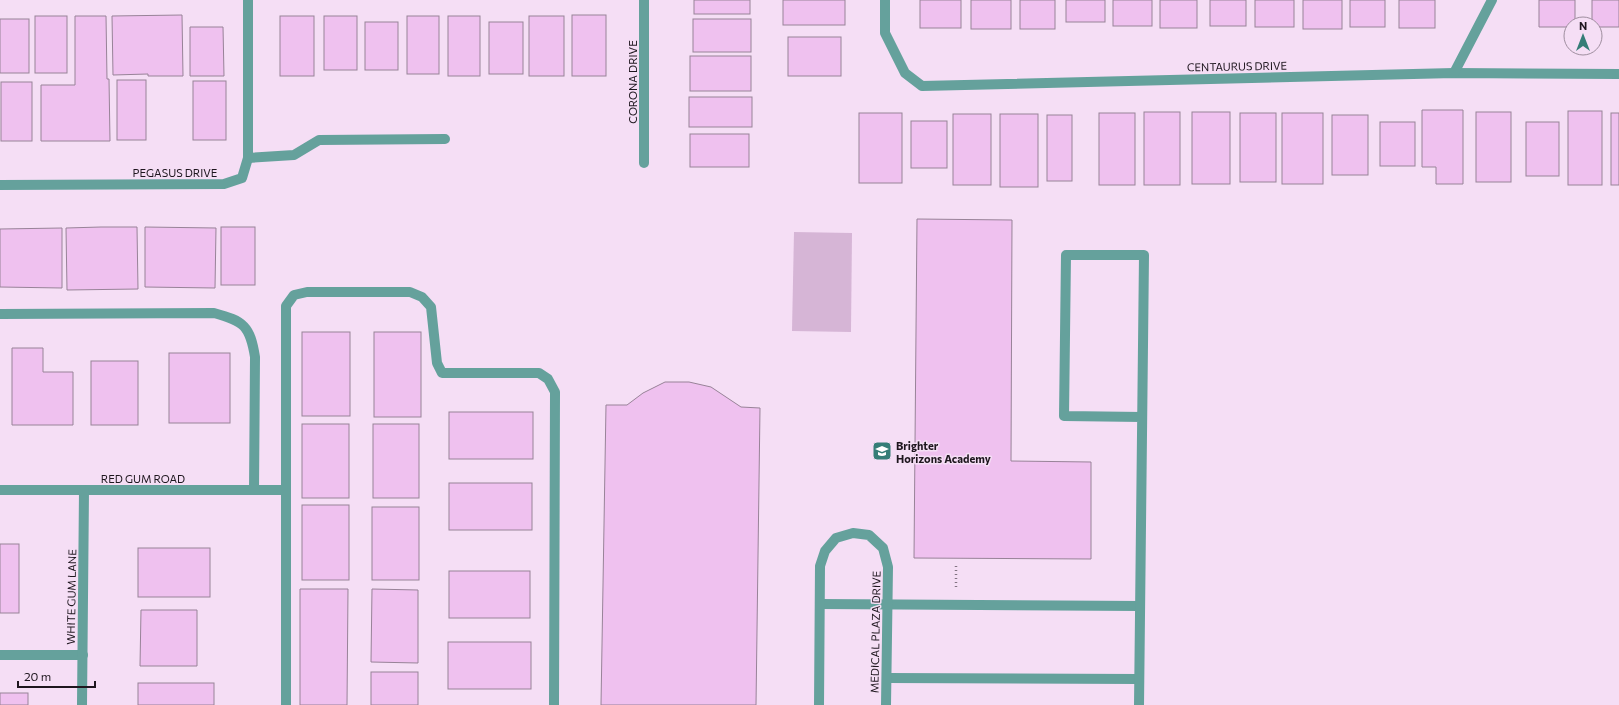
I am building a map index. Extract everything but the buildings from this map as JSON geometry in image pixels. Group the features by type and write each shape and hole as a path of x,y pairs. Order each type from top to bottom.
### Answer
{"street":[{"name":"PEGASUS DRIVE","path":"0,185 224,184 242,178 248,158 248,0"},
{"name":"CORONA DRIVE","path":"644,0 644,163"},
{"name":"CENTAURUS DRIVE","path":"885,0 885,33 905,73 922,86 1454,73 1619,74"},
{"path":"1454,73 1492,0"},
{"path":"248,158 294,155 319,140 445,139"},
{"path":"1139,705 1144,255 1066,254 1064,416 1142,417"},
{"path":"286,705 286,306 294,295 307,292 410,292 422,297 431,307 437,363 442,373 539,373 548,378 555,392 554,705"},
{"path":"0,314 214,313 232,318 244,326 252,337 255,357 254,490"},
{"name":"RED GUM ROAD","path":"0,490 286,490"},
{"name":"WHITE GUM LANE","path":"82,705 84,490"},
{"name":"MEDICAL PLAZA DRIVE","path":"820,604 820,566 825,551 836,538 853,533 870,535 883,548 888,567 886,705"},
{"path":"819,705 820,604 888,606 1140,606"},
{"path":"0,655 83,655"},
{"path":"887,678 1139,679"}],"path":[{"path":"956,566 956,591"}],"shaded area":[{"path":"794,232 852,233 851,332 792,331"}],"place":[{"name":"Brighter Horizons Academy","path":"882,451"}]}
